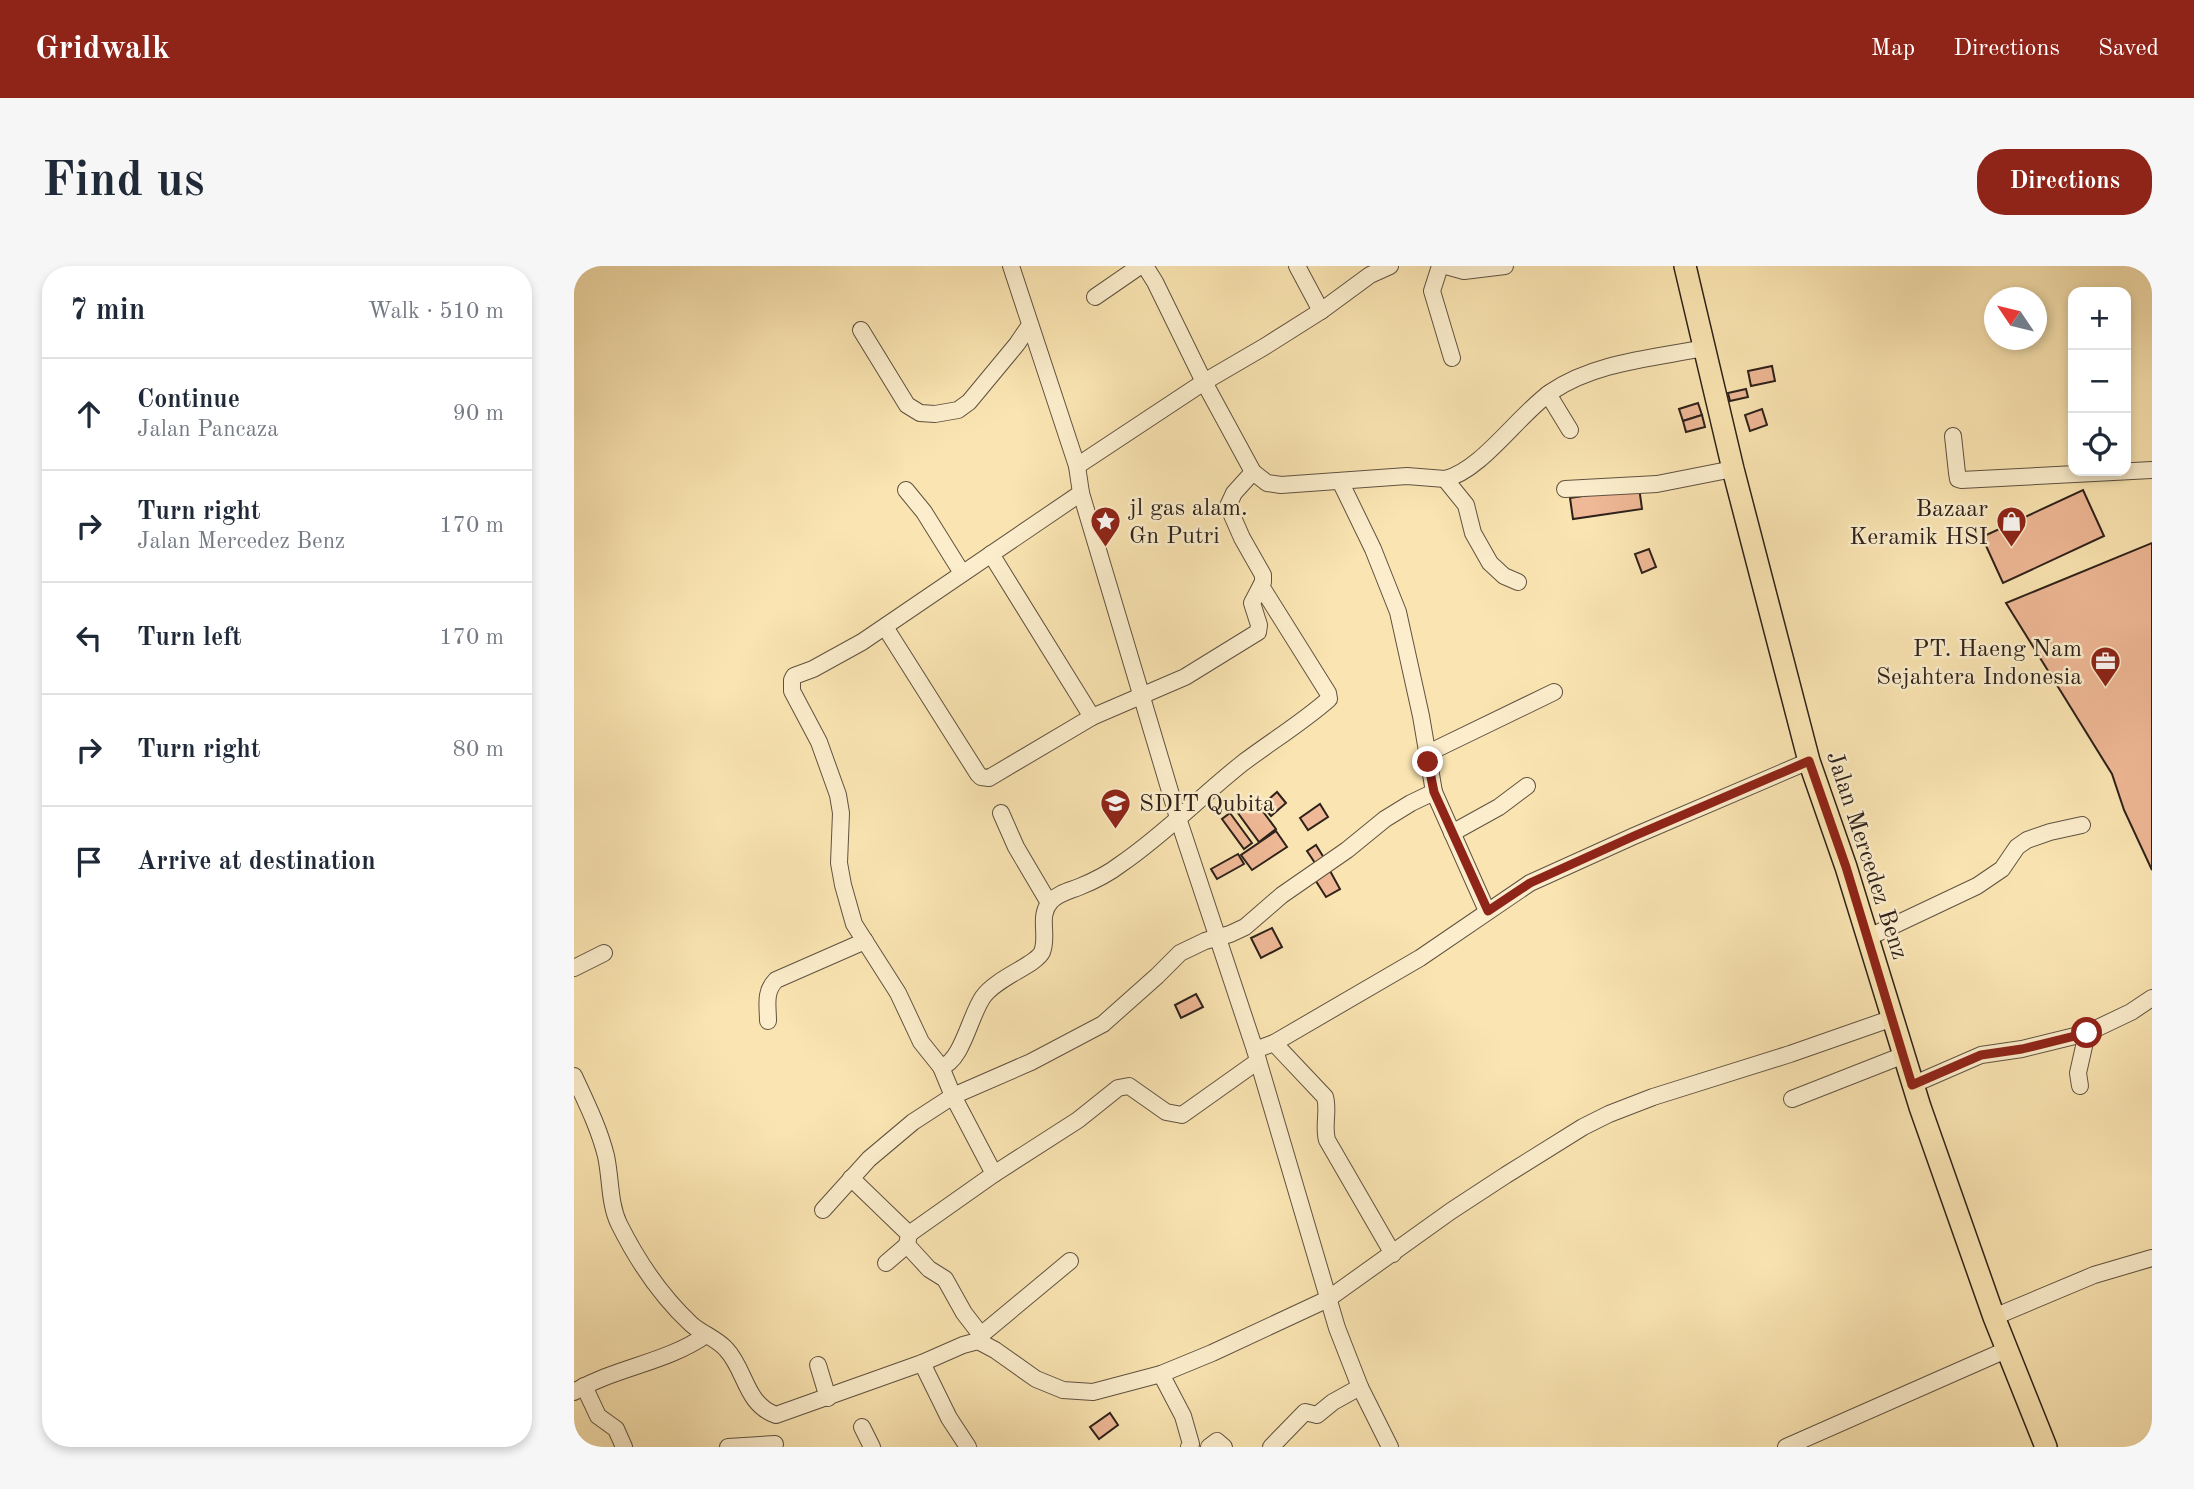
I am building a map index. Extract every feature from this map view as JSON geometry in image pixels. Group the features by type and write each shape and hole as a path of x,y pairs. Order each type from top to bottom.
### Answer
{"main road":[{"name":"Jalan Mercedez Benz","path":"1685,266 1733,469 1809,761 1839,844 1912,1085 2006,1350 2046,1447"}],"street":[{"path":"1095,297 1142,266 1183,336 1204,382 1253,472 1262,481 1273,484 1407,476 1444,479 1458,475 1548,394 1570,381 1600,369 1704,348"},
{"path":"1297,266 1321,311"},
{"path":"1077,467 1204,382 1321,311 1370,275 1390,266"},
{"path":"1440,266 1432,291 1452,358"},
{"path":"1446,266 1464,271 1505,266"},
{"path":"1016,268 1030,325 1077,467 1081,493 1178,818 1257,1056 1328,1298 1360,1387 1390,1447"},
{"path":"861,330 907,405 920,413 935,414 958,410 969,402 1030,325"},
{"path":"1548,394 1570,430"},
{"path":"1953,436 1957,473 1961,480 2152,470"},
{"path":"1565,489 1657,484 1733,469"},
{"path":"885,627 981,777 989,778 1092,717 1185,677 1255,634 1259,629 1252,603 1261,586 1262,570 1241,538 1228,506 1234,493 1253,472"},
{"path":"1444,479 1466,505 1473,533 1490,563 1504,576 1518,582"},
{"path":"1340,481 1373,549 1398,612 1421,716 1434,792 1488,911"},
{"path":"906,490 962,573"},
{"path":"994,1174 953,1096 941,1067 921,1042 898,993 854,924 841,875 841,813 835,785 819,742 792,691 791,682 794,676 835,658 885,627 1081,493"},
{"path":"991,554 1092,717"},
{"path":"941,1067 947,1066 958,1055 970,1022 984,995 1005,977 1040,955 1043,945 1043,919 1049,903 1060,894 1091,882 1118,867 1243,763 1329,699 1328,692 1261,586"},
{"path":"1426,754 1554,692"},
{"path":"886,1263 908,1240 994,1174 1078,1120 1118,1088 1129,1086 1166,1112 1178,1115 1185,1113 1274,1043 1420,958 1530,883 1809,761"},
{"path":"1452,833 1499,807 1527,786"},
{"path":"823,1210 869,1159 901,1131 953,1096 1031,1062 1103,1024 1180,953 1245,927 1282,895 1347,850 1385,819 1434,792"},
{"path":"1001,813 1016,847 1049,903"},
{"path":"1867,939 1977,887 2002,869 2021,843 2050,832 2082,825"},
{"path":"768,1021 769,988 776,981 865,941"},
{"path":"574,968 604,953"},
{"path":"1912,1085 1981,1055 2022,1049 2087,1033 2131,1012 2152,998"},
{"path":"852,1178 908,1240 929,1269 945,1279 979,1338 1036,1379 1063,1390 1093,1392 1161,1374 1328,1298 1451,1211 1583,1127 1609,1114 1893,1017"},
{"path":"2080,1086 2078,1073 2087,1033"},
{"path":"1274,1043 1325,1097 1327,1140 1393,1254"},
{"path":"1792,1099 1904,1055"},
{"path":"574,1076 603,1146 614,1210 649,1275 689,1322 727,1349 748,1391 763,1408 776,1415 922,1363 979,1338 1070,1261"},
{"path":"1994,1317 2094,1275 2152,1258"},
{"path":"624,1447 616,1429 598,1416 579,1389 608,1375 685,1348 706,1335"},
{"path":"1786,1447 2006,1350"},
{"path":"922,1363 949,1419 968,1447"},
{"path":"818,1365 828,1398"},
{"path":"1161,1374 1183,1416 1191,1446"},
{"path":"1271,1447 1305,1412 1317,1415 1333,1402 1360,1387"},
{"path":"728,1447 775,1445 776,1415"},
{"path":"862,1427 872,1447"},
{"path":"1209,1447 1217,1441 1224,1447"}],"building":[{"path":"1772,366 1775,381 1751,386 1748,371"},
{"path":"1746,389 1748,397 1730,401 1728,393"},
{"path":"1698,403 1702,415 1683,421 1679,409"},
{"path":"1762,409 1767,425 1750,431 1745,415"},
{"path":"1702,415 1705,427 1686,432 1683,421"},
{"path":"1639,487 1642,509 1573,519 1570,498"},
{"path":"2083,490 2104,536 2003,583 1982,537"},
{"name":"PT. Haeng Nam Sejahtera Indonesia","path":"2152,543 2152,870 2124,810 2112,774 2006,603"},
{"path":"1649,549 1656,567 1642,573 1635,554"},
{"path":"1277,792 1286,803 1271,816 1262,805"},
{"path":"1252,797 1276,829 1259,842 1235,809"},
{"path":"1320,804 1328,817 1308,830 1300,818"},
{"path":"1230,813 1252,843 1244,849 1222,819"},
{"path":"1276,831 1287,847 1252,870 1241,855"},
{"path":"1316,845 1324,858 1315,863 1307,851"},
{"path":"1238,854 1244,864 1217,879 1211,869"},
{"path":"1329,869 1340,889 1326,897 1314,878"},
{"path":"1272,928 1282,947 1261,958 1251,938"},
{"path":"1196,994 1203,1007 1181,1018 1175,1005"},
{"path":"1110,1413 1118,1425 1099,1439 1090,1427"}],"place":[{"name":"jl gas alam. Gn Putri","path":"1106,548"},
{"name":"Bazaar Keramik HSI","path":"2011,549"},
{"name":"PT. Haeng Nam Sejahtera Indonesia","path":"2105,689"},
{"name":"SDIT Qubita","path":"1116,830"}],"route":[{"path":"1428,762 1434,792 1488,911 1530,883 1809,761 1846,867 1912,1085 1981,1055 2056,1042 2087,1033"}]}
